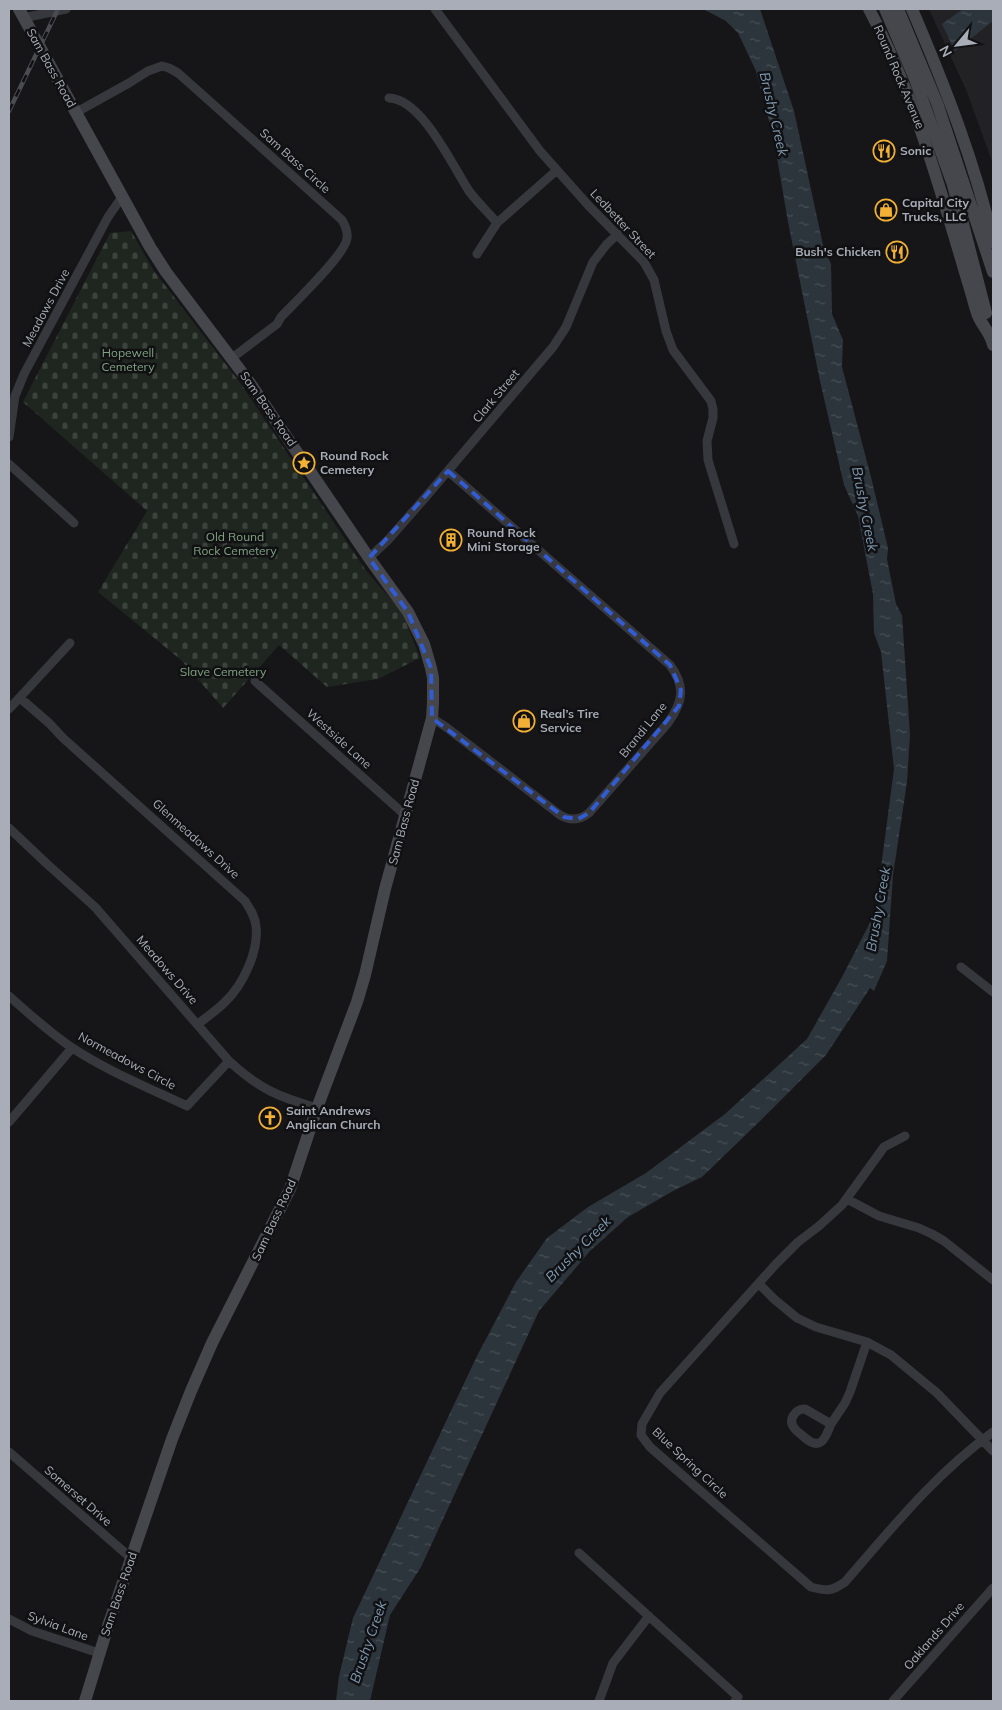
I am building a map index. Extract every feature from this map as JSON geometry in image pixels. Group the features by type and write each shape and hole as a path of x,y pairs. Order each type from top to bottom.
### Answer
{"main road":[{"path":"885,9 904,37 937,103 993,272"},
{"path":"898,9 915,79 953,185 992,340"},
{"path":"912,9 938,69 957,122 983,203 993,242"},
{"name":"Round Rock Avenue","path":"872,11 911,99 948,211 980,319 992,340"},
{"name":"Sam Bass Road","path":"21,14 122,197 166,272 232,358 408,612 424,644 433,678 432,718 357,1002 284,1203 212,1343 191,1390 131,1558 85,1701"}],"street":[{"path":"21,14 66,9"},
{"name":"Ledbetter Street","path":"435,9 528,135 557,170 637,254 649,270 654,280 666,331 673,350 711,401 713,418 707,441 708,460 734,544"},
{"name":"Sam Bass Circle","path":"75,113 129,83 148,70 162,66 169,68 178,73 205,97 342,220 346,226 348,238 338,256 281,317 277,324 232,358"},
{"path":"389,98 398,98 409,104 444,150 470,193 497,223"},
{"path":"477,254 497,223 557,170"},
{"name":"Meadows Drive","path":"9,437 15,396 24,374 108,218 122,197"},
{"name":"Clark Street","path":"369,558 388,540 448,472 553,347 566,327 593,262 607,244 618,234"},
{"path":"9,464 74,523"},
{"name":"Brandi Lane","path":"432,718 560,815 571,819 578,819 589,813 668,723 675,713 681,697 679,682 670,665 448,472"},
{"path":"9,709 70,643"},
{"name":"Westside Lane","path":"255,681 405,815"},
{"name":"Glenmeadows Drive","path":"20,698 245,901 253,915 256,931 255,947 240,984 225,1002 198,1024"},
{"name":"Meadows Drive","path":"9,828 95,907 229,1061 246,1076 271,1092 317,1108"},
{"path":"961,967 993,992"},
{"name":"Normeadows Circle","path":"9,996 72,1048 116,1072 187,1106 229,1061"},
{"path":"9,1122 72,1048"},
{"name":"Blue Spring Circle","path":"905,1136 884,1147 847,1200 819,1226 798,1242 776,1264 660,1393 642,1424 642,1436 650,1447 811,1587 834,1590 845,1582 916,1500 955,1463 993,1432"},
{"path":"847,1200 879,1216 919,1228 932,1234 944,1241 993,1280"},
{"path":"758,1284 797,1318 816,1327 867,1342 891,1355 927,1384 993,1451"},
{"path":"830,1424 805,1409 794,1413 792,1421 794,1428 810,1443 816,1444 821,1442 827,1435 830,1424 845,1403 867,1342"},
{"name":"Somerset Drive","path":"9,1452 131,1558"},
{"path":"579,1553 738,1697 734,1701"},
{"name":"Oaklands Drive","path":"893,1701 993,1588"},
{"path":"599,1701 613,1663 649,1616"},
{"name":"Sylvia Lane","path":"9,1619 32,1631 99,1653"}],"highlighted area":[{"path":"448,471 670,665 681,690 679,706 589,813 578,819 564,817 432,718 431,668 408,612 369,558"}],"shaded area":[{"path":"929,9 993,9 993,164 967,92"}],"green space":[{"name":"Old Round Rock Cemetery","path":"131,231 154,271 241,384 367,572 402,612 420,658 378,679 327,687 279,645 223,708 181,660 98,592 147,511 23,402 110,233"}],"water":[{"name":"Brushy Creek","path":"703,9 760,9 794,111 823,245 831,264 832,314 843,340 842,367 888,548 887,559 896,604 902,615 910,735 907,782 893,875 887,961 874,991 870,988 826,1055 702,1177 628,1217 590,1251 539,1311 421,1567 390,1615 370,1701 336,1701 339,1676 353,1618 477,1356 516,1282 547,1238 588,1207 646,1173 725,1114 807,1039 875,913 894,769 881,652 874,633 873,594 858,516 844,485 820,381 788,222 774,140 756,71 738,33 726,21"},
{"path":"963,9 993,9 993,21 955,51 942,24"}],"railway":[{"path":"9,111 58,9"}],"place":[{"name":"Sonic","path":"884,151"},
{"name":"Capital City Trucks, LLC","path":"886,210"},
{"name":"Bush's Chicken","path":"897,252"},
{"name":"Round Rock Cemetery","path":"304,463"},
{"name":"Round Rock Mini Storage","path":"451,540"},
{"name":"Real’s Tire Service","path":"524,721"},
{"name":"Saint Andrews Anglican Church","path":"270,1118"}],"park label":[{"name":"Hopewell Cemetery","path":"128,360"},
{"name":"Slave Cemetery","path":"223,672"}]}
